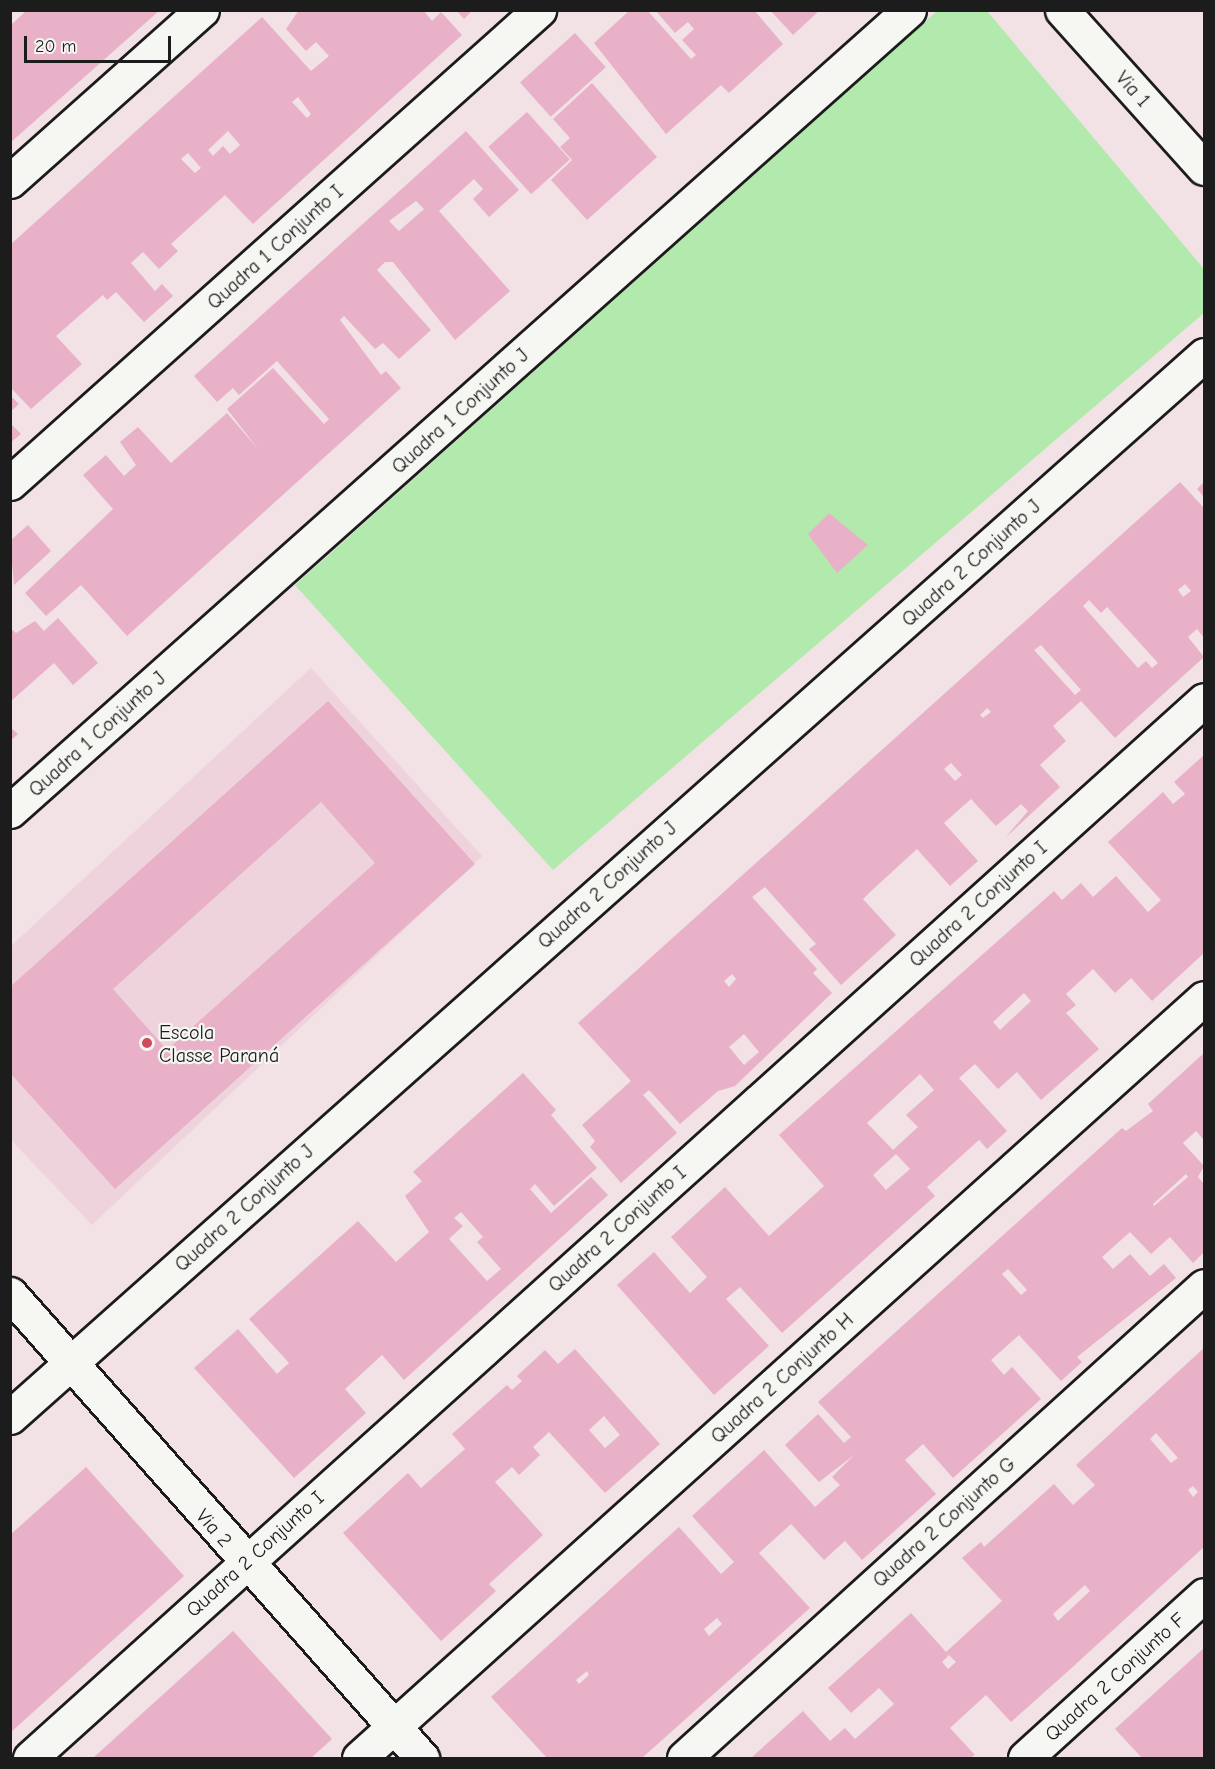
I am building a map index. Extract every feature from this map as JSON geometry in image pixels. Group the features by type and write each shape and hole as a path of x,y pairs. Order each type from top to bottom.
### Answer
{"street":[{"path":"10,181 202,10"},
{"name":"Quadra 1 Conjunto I","path":"10,483 539,10"},
{"name":"Quadra 1 Conjunto J","path":"10,811 909,10"},
{"name":"Via 1","path":"1062,10 1204,168"},
{"name":"Quadra 2 Conjunto J","path":"10,1417 1204,355"},
{"name":"Quadra 2 Conjunto I","path":"30,1758 1204,700"},
{"name":"Quadra 2 Conjunto H","path":"359,1758 1204,998"},
{"name":"Quadra 2 Conjunto G","path":"684,1758 1204,1286"},
{"name":"Via 2","path":"10,1294 245,1563 422,1758"},
{"name":"Quadra 2 Conjunto F","path":"1025,1758 1204,1595"}],"shaded area":[{"name":"Escola Classe Paraná","path":"311,668 482,856 92,1225 11,1140 11,946"}],"green space":[{"path":"937,11 987,11 1204,269 1204,313 553,870 295,585"}],"building":[{"path":"27,10 160,10 10,143 10,26"},
{"path":"299,10 423,10 432,21 441,12 462,35 253,224 225,195 171,244 178,251 159,269 143,252 131,263 155,291 162,284 173,296 144,322 116,292 107,300 103,295 56,336 82,364 31,409 10,387 10,245 262,17 311,71 329,56 316,42 306,51 286,29","holes":["298,97 311,114 307,118 292,102","228,131 240,145 230,154 223,146 213,156 208,150","188,153 201,168 195,173 181,159"]},
{"path":"456,10 473,10 464,19"},
{"path":"630,10 647,10 691,59 696,55 682,40 694,29 688,22 675,33 655,10 754,10 783,44 729,93 721,85 666,134 594,43"},
{"path":"770,10 820,10 793,35"},
{"path":"575,33 606,67 551,117 520,83"},
{"path":"592,83 657,157 587,220 551,180 572,160 560,147 570,138 553,119"},
{"path":"527,112 570,160 531,194 488,147"},
{"path":"466,131 519,190 489,217 473,199 483,189 474,179 439,211 510,291 455,340 393,262 385,262 377,270 431,330 399,359 383,343 375,349 344,316 340,320 381,375 386,371 401,388 127,636 81,585 46,616 25,593 113,509 83,475 106,455 124,476 136,465 120,442 138,427 171,463 227,413 258,449 227,409 273,368 324,424 329,419 277,361 239,395 233,388 217,402 194,376","holes":["416,201 424,209 399,231 389,221"]},
{"path":"10,395 19,404 10,412"},
{"path":"10,423 21,434 10,443"},
{"path":"1180,482 1204,508 1204,638 1197,629 1188,637 1204,657 1115,738 1081,701 1053,726 1066,741 1040,765 1060,787 1006,837 1028,811 1021,804 996,826 971,799 944,823 978,861 950,886 917,849 863,899 896,935 841,985 809,949 816,944 765,887 752,897 817,969 813,973 832,993 735,1086 718,1091 680,1124 649,1090 643,1095 677,1133 621,1183 590,1147 595,1141 582,1125 631,1081 578,1023","holes":["1185,584 1191,591 1183,597 1178,590","1089,600 1101,613 1107,607 1158,663 1152,668 1146,661 1138,668 1083,606","1041,645 1081,690 1075,695 1034,650","987,708 991,712 983,718 980,715","951,763 962,775 955,781 944,769","732,974 736,979 729,987 724,981","744,1034 759,1052 744,1065 729,1047"]},
{"path":"1204,482 1204,497 1197,489"},
{"path":"829,513 868,545 837,573 808,534"},
{"path":"28,525 51,551 14,585 10,541"},
{"path":"58,618 98,663 73,685 54,663 10,702 10,628 16,633 35,621 44,631"},
{"name":"Escola Classe Paraná","path":"328,701 475,864 115,1189 10,1073 10,987","holes":["321,802 375,863 167,1050 113,989"]},
{"path":"10,727 18,734 10,741"},
{"path":"1204,755 1204,953 1152,1001 1131,978 1115,993 1093,969 1066,994 1076,1005 1066,1013 1099,1049 1041,1100 1017,1072 998,1089 975,1064 959,1078 1007,1131 987,1149 979,1140 927,1187 935,1196 782,1333 740,1287 726,1299 769,1346 714,1395 617,1285 654,1252 690,1293 707,1277 671,1237 725,1187 769,1236 824,1186 779,1135 1054,891 1062,900 1081,883 1093,897 1116,876 1148,912 1161,900 1108,842 1163,792 1173,804 1185,794 1174,782","holes":["1024,993 1031,1001 1000,1030 993,1022","920,1074 934,1090 906,1115 918,1127 893,1150 867,1123","896,1154 910,1169 886,1190 873,1175"]},
{"path":"1204,1053 1204,1140 1196,1131 1183,1143 1204,1166 1198,1177 1204,1184 1204,1252 1193,1263 1170,1237 1151,1254 1130,1232 1102,1257 1113,1269 1130,1254 1150,1276 1164,1264 1176,1278 1077,1357 1082,1362 1061,1381 1019,1335 991,1360 1004,1375 1012,1367 1041,1399 953,1478 923,1444 905,1460 936,1494 862,1560 845,1541 824,1560 791,1524 759,1553 810,1608 642,1758 547,1758 491,1697 679,1527 721,1574 734,1562 692,1516 764,1450 815,1507 840,1485 832,1477 854,1455 819,1482 785,1445 818,1414 844,1443 851,1437 818,1402 1122,1128 1126,1131 1153,1111 1148,1104","holes":["1186,1174 1188,1177 1154,1206 1153,1204","1008,1269 1027,1290 1021,1295 1002,1274","717,1618 722,1624 709,1636 704,1629","587,1671 589,1675 579,1684 576,1680"]},
{"path":"523,1073 556,1110 551,1115 597,1168 554,1206 535,1184 530,1189 551,1213 591,1177 608,1195 404,1380 382,1355 345,1389 366,1413 294,1478 194,1368 238,1329 277,1374 289,1363 249,1319 358,1221 396,1262 429,1232 405,1196 422,1181 413,1172","holes":["461,1212 483,1237 477,1242 501,1269 487,1281 449,1239 463,1226 454,1218"]},
{"path":"1204,1348 1204,1547 1066,1673 1011,1722 986,1695 950,1728 975,1755 970,1758 751,1758 803,1711 830,1741 845,1728 855,1739 894,1704 879,1688 851,1713 828,1688 911,1613 946,1652 1002,1601 962,1558 981,1542 984,1547 1054,1484 1073,1505 1095,1485 1076,1465","holes":["1156,1433 1178,1458 1171,1463 1150,1439","1193,1486 1198,1492 1193,1497 1188,1490","1085,1585 1090,1591 1058,1621 1053,1614","949,1655 956,1662 948,1669 942,1662"]},
{"path":"575,1349 660,1444 605,1493 549,1432 533,1447 540,1455 519,1475 512,1467 495,1482 543,1535 489,1584 496,1591 441,1641 343,1533 408,1473 421,1488 465,1449 452,1434 507,1385 512,1390 522,1381 517,1376 545,1350 558,1364","holes":["604,1416 620,1435 605,1448 589,1430"]},
{"path":"86,1467 184,1576 10,1733 10,1535"},
{"path":"233,1631 332,1739 311,1758 93,1758"},
{"path":"1204,1648 1204,1758 1142,1758 1115,1729"}],"place":[{"name":"Escola Classe Paraná","path":"147,1043"}]}
